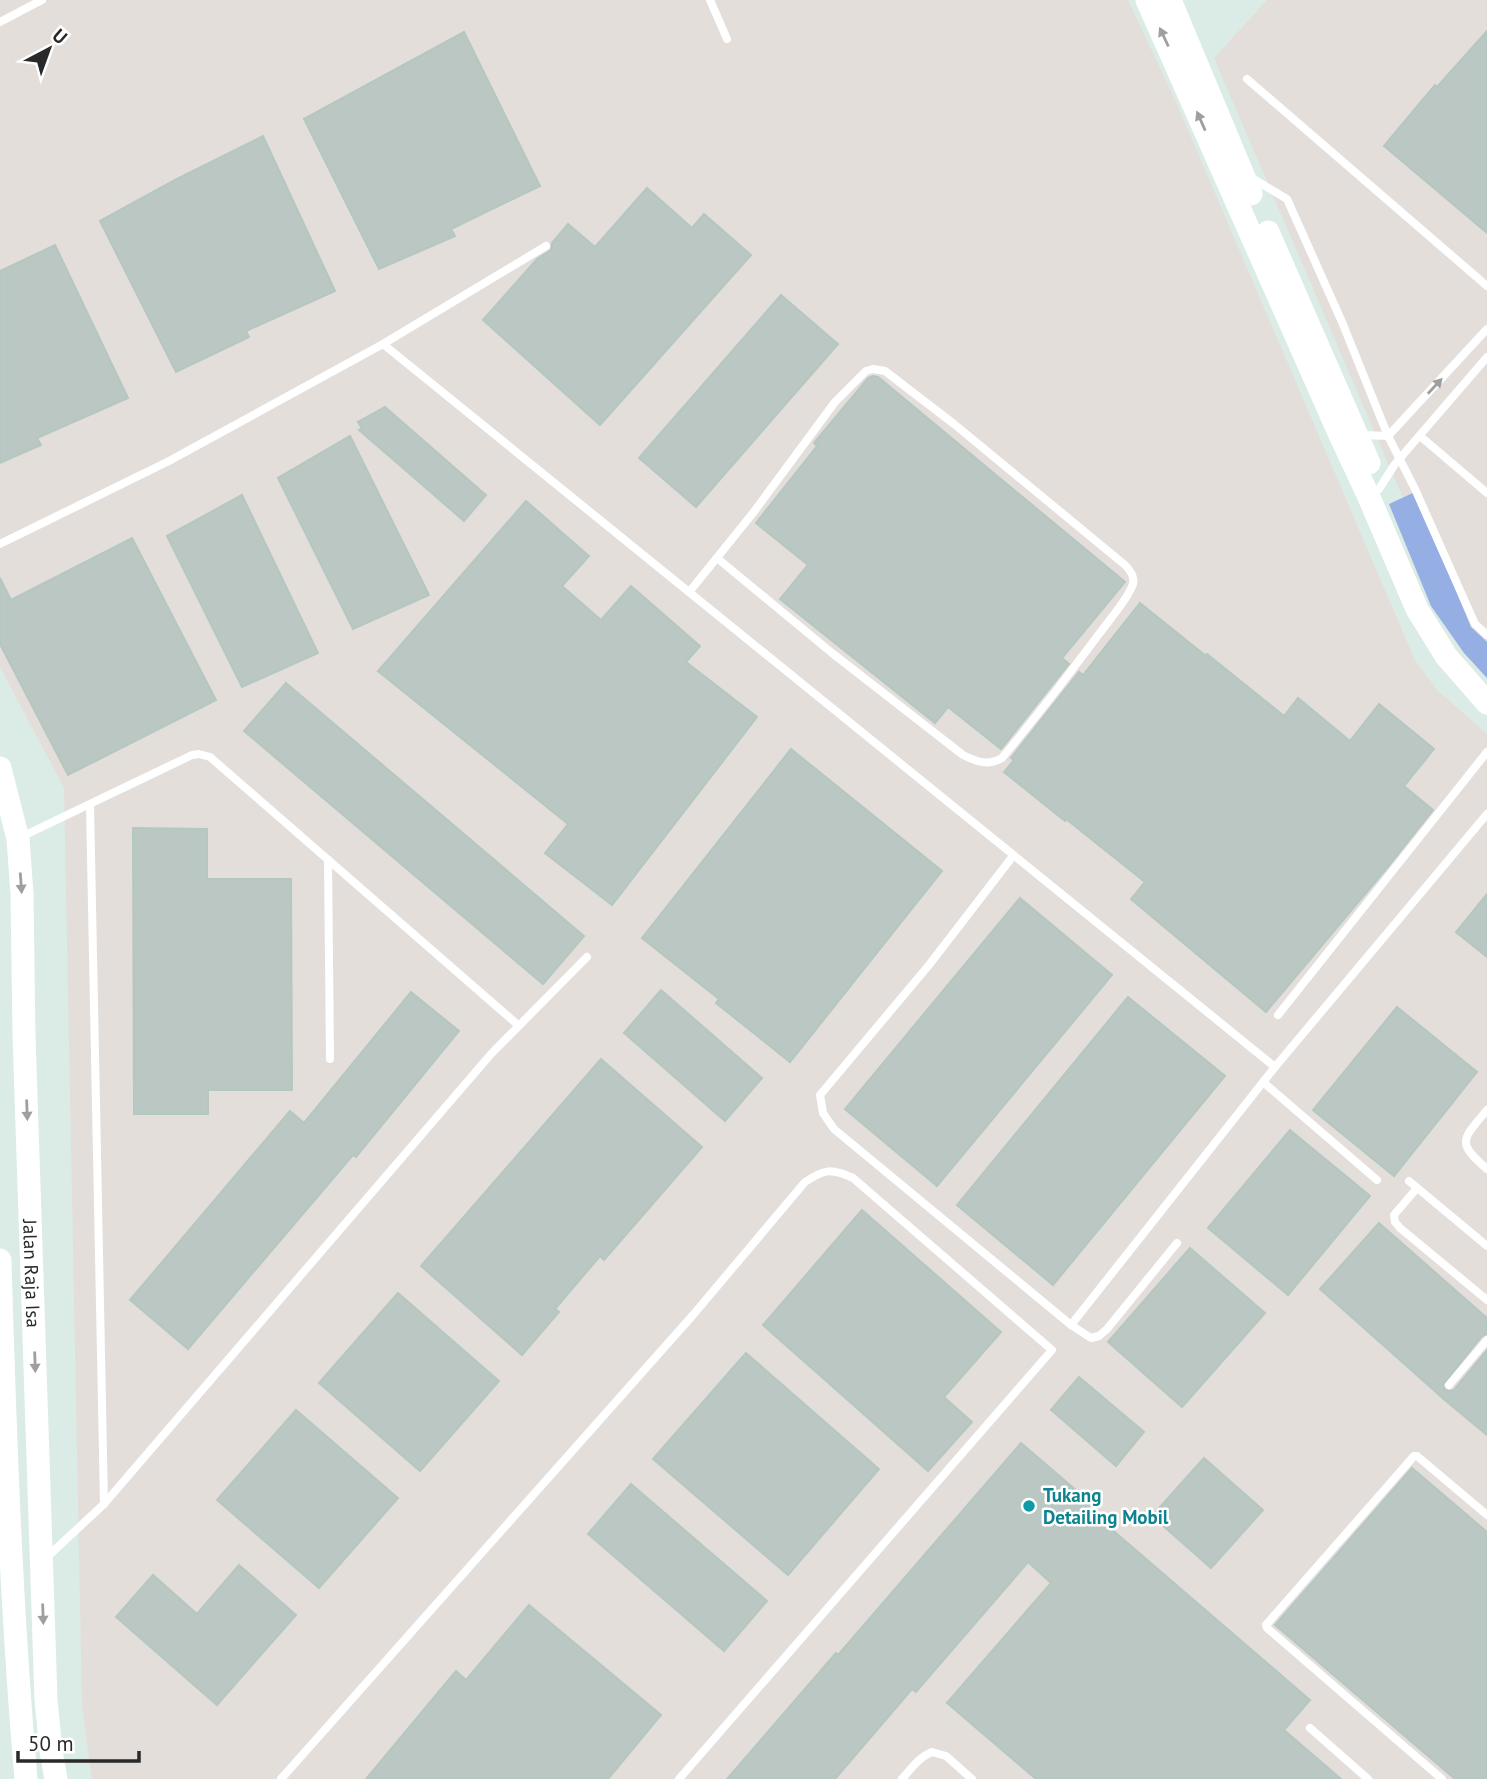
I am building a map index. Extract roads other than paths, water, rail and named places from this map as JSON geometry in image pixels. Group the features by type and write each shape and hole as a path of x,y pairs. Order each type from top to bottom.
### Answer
{"main road":[{"path":"1147,0 1374,492 1431,606 1458,650 1487,681"},
{"path":"1170,0 1349,435"},
{"path":"1374,492 1417,609 1446,656 1487,703"},
{"name":"Jalan Raja Isa","path":"0,768 18,839 22,894 24,1049 46,1700 56,1779"},
{"name":"Jalan Raja Isa","path":"0,1260 5,1546 26,1779"}],"lane":[{"path":"0,22 42,0"},
{"path":"710,0 727,39"},
{"path":"1247,79 1487,286"},
{"path":"1241,172 1287,199 1342,322 1388,436 1415,489 1475,624 1487,635"},
{"path":"0,544 169,461 383,344 546,246"},
{"path":"1349,435 1388,436 1487,329"},
{"path":"383,344 1275,1067"},
{"path":"1374,492 1487,358"},
{"path":"690,591 835,402 866,371 878,368 954,424 1125,565 1130,570 1133,585 1051,699 1002,758 984,763 963,755 832,653 717,558"},
{"path":"1420,436 1487,493"},
{"path":"1278,1015 1487,752"},
{"path":"18,839 192,755 205,755 218,763 518,1025"},
{"path":"90,805 104,1504"},
{"path":"1071,1325 1275,1067 1487,814"},
{"path":"1013,856 929,965 820,1095 823,1113 834,1129 1071,1325 1091,1338 1103,1334 1177,1243"},
{"path":"328,860 330,1059"},
{"path":"41,1562 104,1504 473,1075 518,1025 587,957"},
{"path":"1263,1082 1377,1180"},
{"path":"1487,1110 1471,1130 1466,1143 1470,1155 1487,1169"},
{"path":"281,1779 693,1315 805,1182 828,1170 840,1172 853,1178 1052,1350 679,1779"},
{"path":"1409,1181 1487,1246"},
{"path":"1417,1188 1394,1215 1395,1222 1487,1300"},
{"path":"1449,1385 1487,1340"},
{"path":"1443,1779 1266,1625 1414,1455 1487,1515"},
{"path":"1310,1728 1368,1779"},
{"path":"902,1779 925,1754 932,1752 946,1756 972,1779"}],"place":[{"name":"Tukang Detailing Mobil","path":"1029,1506"}]}
